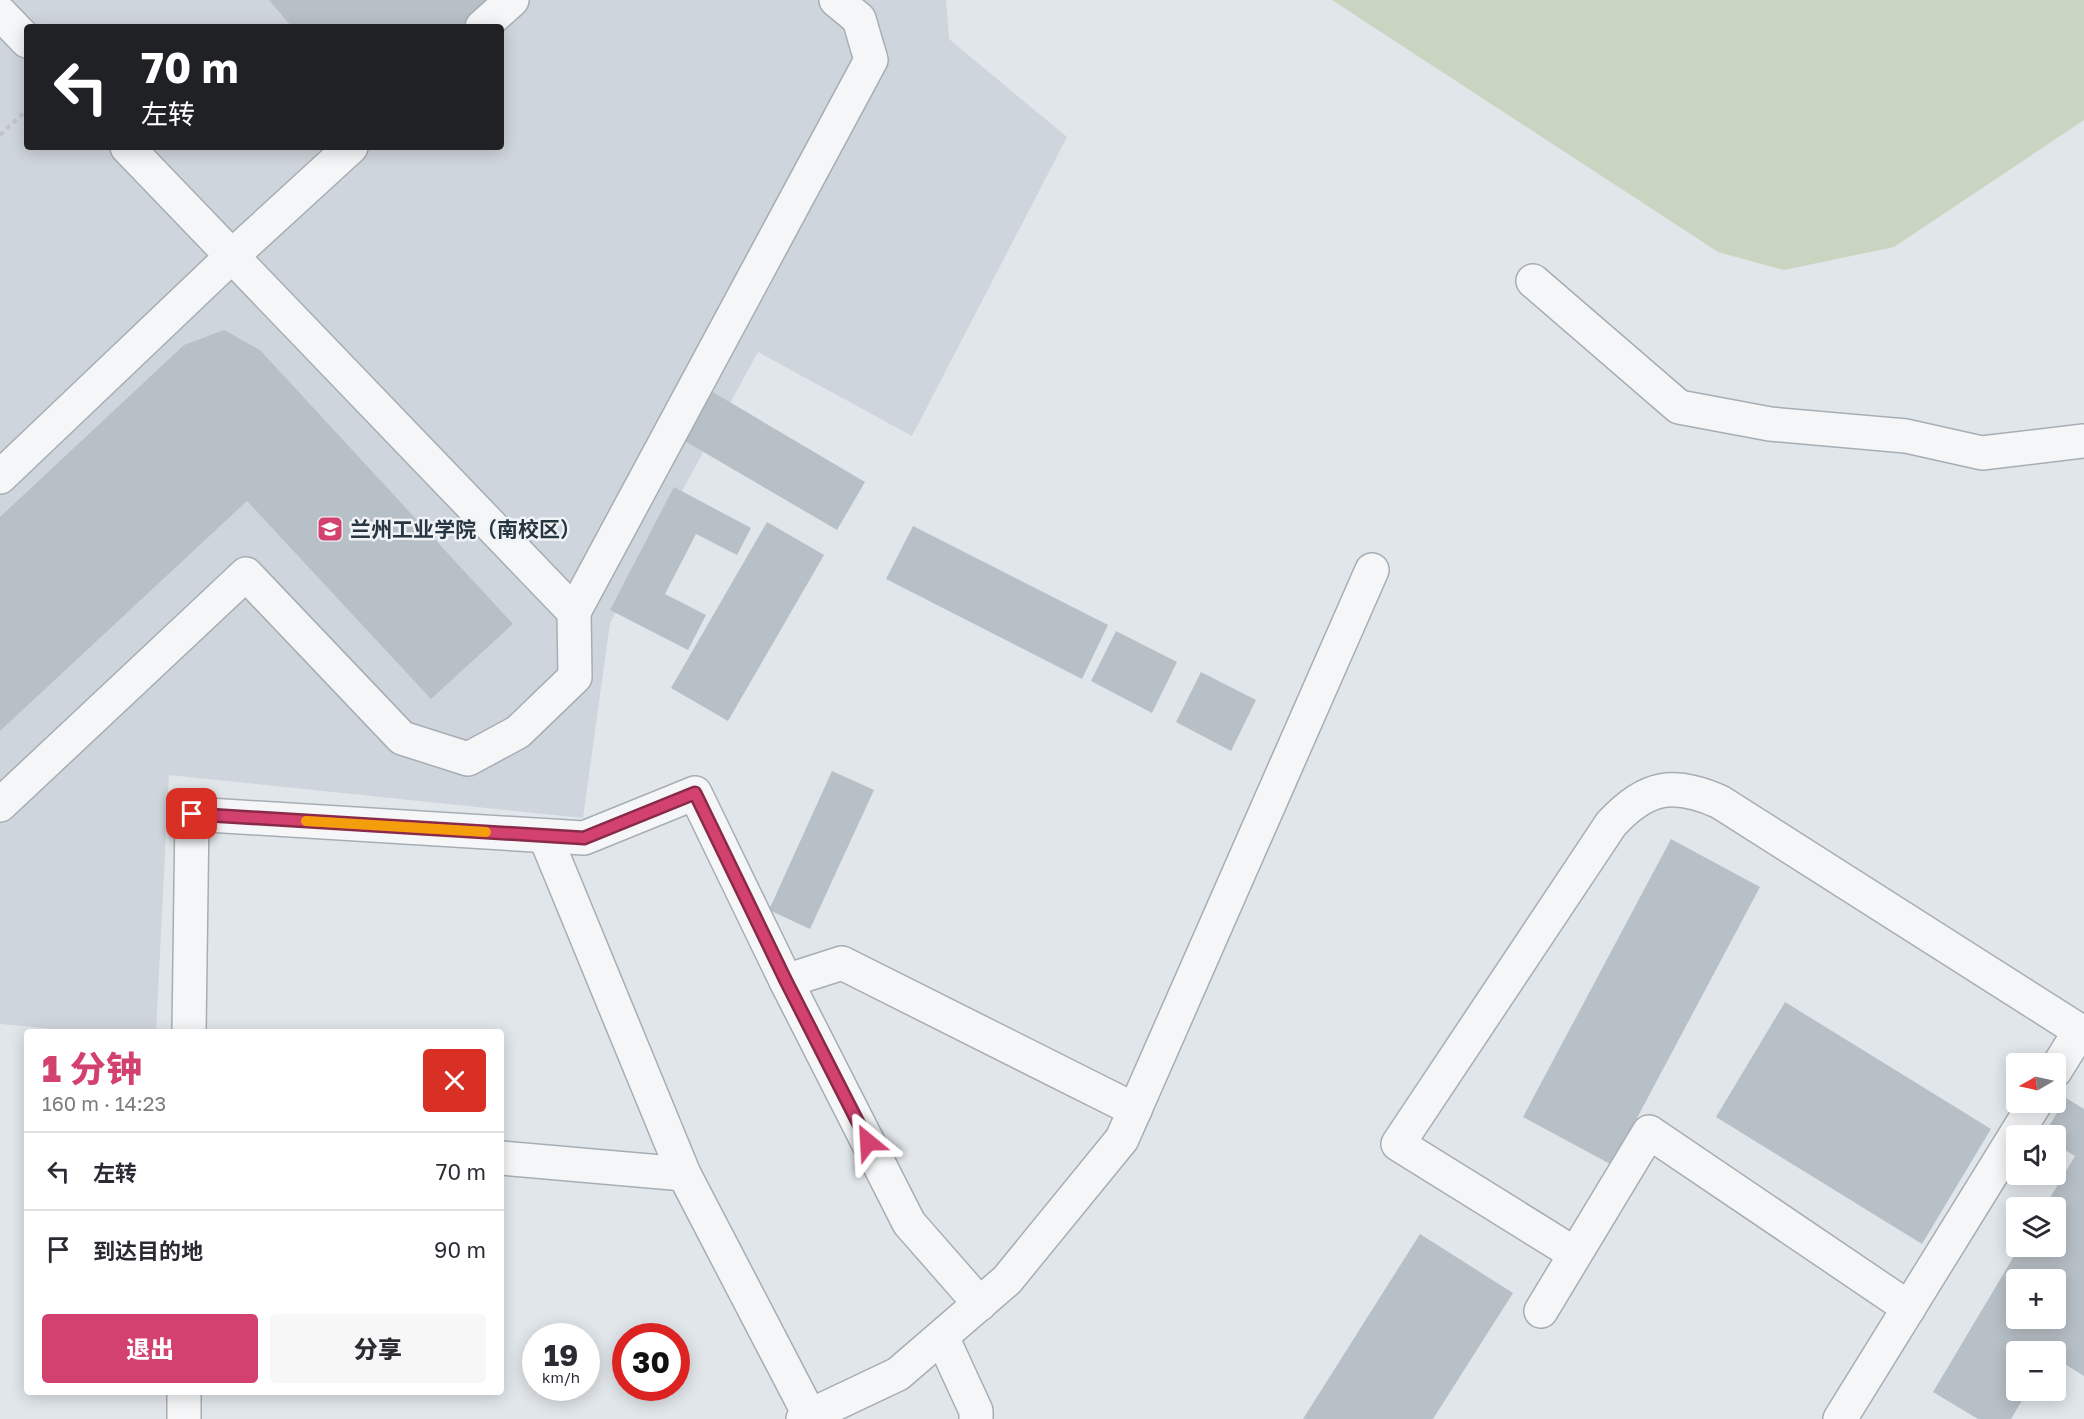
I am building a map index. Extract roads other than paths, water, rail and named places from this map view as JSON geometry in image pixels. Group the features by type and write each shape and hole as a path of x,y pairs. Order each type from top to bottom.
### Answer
{"street":[{"path":"485,24 512,0"},
{"path":"0,805 246,574 402,738 468,759 518,732 576,677 574,612 871,60 859,19 836,0"},
{"path":"0,13 24,38"},
{"path":"130,150 574,612"},
{"path":"0,477 231,256 348,150"},
{"path":"1533,281 1679,407 1770,424 1906,436 1982,453 2084,441"},
{"path":"545,836 684,1174 806,1417 898,1374 980,1304 1007,1280 1122,1139 1372,570"},
{"path":"1575,1254 1398,1144 1611,824 1627,806 1649,794 1673,789 1698,792 1720,802 2080,1031 2066,1053"},
{"path":"189,1029 192,814 584,838 695,793 786,981 909,1223 980,1304"},
{"path":"786,981 842,963 1135,1110"},
{"path":"1840,1419 2029,1113"},
{"path":"1541,1311 1649,1132 1909,1308"},
{"path":"504,1158 684,1174"},
{"path":"942,1337 976,1411 976,1419"},
{"path":"184,1395 184,1419"}],"place":[{"name":"兰州工业学院（南校区）","path":"330,529"}]}
